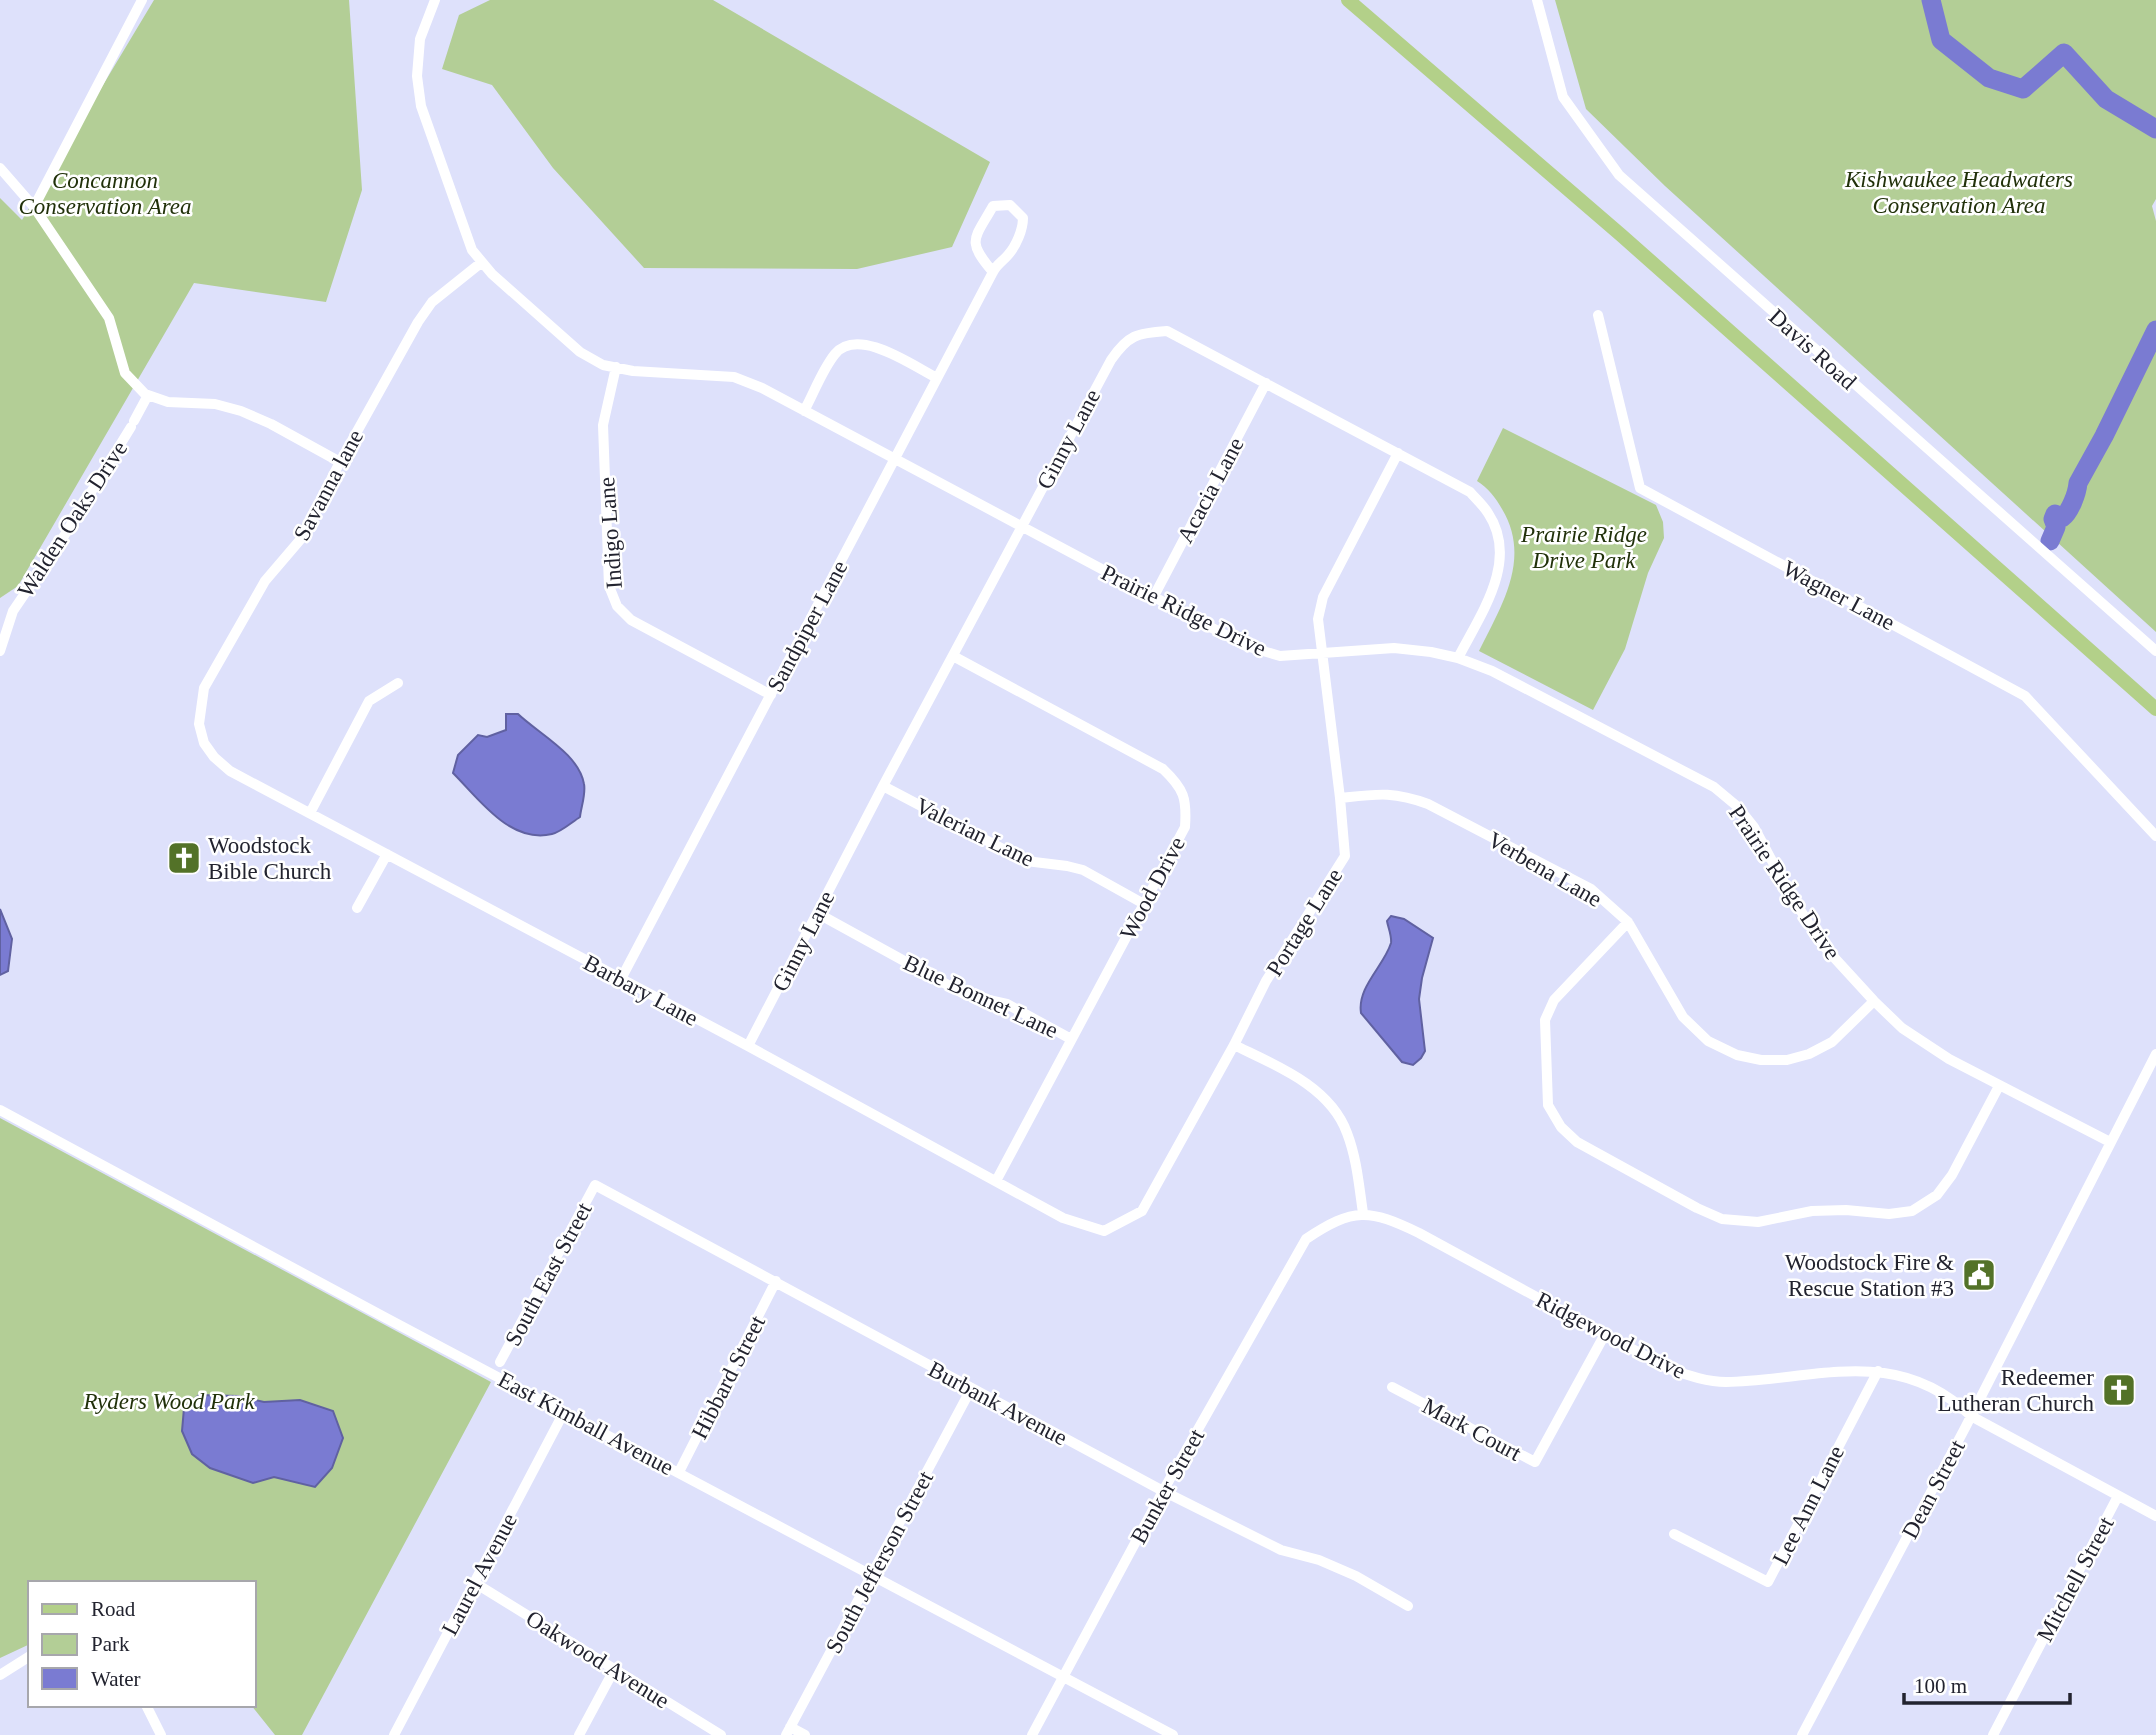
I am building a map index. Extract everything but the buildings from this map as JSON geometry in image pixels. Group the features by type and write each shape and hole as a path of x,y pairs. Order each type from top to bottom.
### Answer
{"main road":[{"path":"1348,0 1620,235 2156,709"}],"street":[{"path":"34,207 142,0"},
{"name":"Prairie Ridge Drive","path":"435,0 421,39 417,76 421,106 472,250 492,274 580,352 603,365 633,370 734,377 762,388 1246,646 1280,656 1394,648 1458,658 1492,671 1714,786 1738,807 1754,827 1819,941 1902,1028 1949,1059 1998,1086 2110,1142"},
{"name":"Davis Road","path":"1537,0 1563,97 1619,175 2156,651"},
{"path":"0,168 34,207 109,318 125,373 148,395 168,402 215,404 241,411 271,424 340,462"},
{"name":"Sandpiper Lane","path":"621,979 993,272 998,263 1008,255 1023,227 1023,218 1010,205 992,206 974,240 975,249 993,272"},
{"name":"Savanna lane","path":"200,724 204,688 265,581 300,540 418,322 432,302 482,262"},
{"name":"Wagner Lane","path":"1598,315 1640,488 2025,696 2156,836"},
{"name":"Ginny Lane","path":"748,1046 883,786 1111,360 1122,344 1139,333 1167,331 1470,492 1489,514 1497,533 1502,561 1494,587 1458,658"},
{"path":"804,411 836,353 847,345 860,342 875,346 937,379"},
{"name":"Indigo Lane","path":"616,367 603,425 609,586 617,606 631,620 771,695"},
{"name":"Acacia Lane","path":"1153,598 1266,383"},
{"name":"Walden Oaks Drive","path":"0,651 13,611 64,536 148,395"},
{"name":"Portage Lane","path":"1104,1231 1142,1211 1234,1045 1266,981 1345,856 1318,619 1323,597 1398,453"},
{"name":"Wood Drive","path":"953,656 1163,769 1180,785 1186,805 1185,827 996,1181"},
{"path":"310,813 369,701 398,683"},
{"name":"Barbary Lane","path":"200,724 204,743 214,757 230,771 748,1046 1063,1218 1104,1231"},
{"name":"Valerian Lane","path":"883,786 1026,862 1083,870 1144,904"},
{"name":"Verbena Lane","path":"1340,798 1384,793 1405,796 1428,804 1591,889 1629,922 1683,1017 1708,1041 1737,1055 1761,1060 1787,1060 1809,1054 1832,1042 1874,1001"},
{"path":"357,908 387,854"},
{"name":"Blue Bonnet Lane","path":"817,913 966,995 1007,1004 1072,1039"},
{"path":"1629,922 1554,1000 1545,1020 1548,1105 1561,1127 1577,1142 1697,1208 1723,1219 1758,1222 1812,1211 1846,1210 1889,1214 1912,1210 1937,1195 1952,1175 1998,1086"},
{"path":"1234,1045 1298,1076 1328,1103 1346,1130 1356,1161 1363,1213"},
{"name":"Dean Street","path":"1802,1735 1971,1416 2156,1054"},
{"name":"East Kimball Avenue","path":"0,1110 1173,1735"},
{"name":"Burbank Avenue","path":"595,1185 1163,1491 1281,1550 1319,1560 1356,1576 1408,1606"},
{"name":"South East Street","path":"500,1363 595,1185"},
{"name":"Bunker Street","path":"1032,1735 1163,1491 1306,1239 1330,1223 1363,1213"},
{"name":"Ridgewood Drive","path":"1363,1213 1389,1219 1419,1233 1669,1369 1693,1377 1724,1382 1842,1370 1878,1371 1917,1382 1954,1399 1971,1416 2156,1516"},
{"name":"Hibbard Street","path":"679,1472 776,1281"},
{"name":"Mark Court","path":"1392,1387 1535,1462 1605,1334"},
{"name":"Lee Ann Lane","path":"1674,1534 1768,1582 1878,1371"},
{"name":"South Jefferson Street","path":"788,1731 971,1389"},
{"name":"Laurel Avenue","path":"394,1735 564,1412"},
{"name":"Mitchell Street","path":"1993,1735 2118,1496"},
{"name":"Oakwood Avenue","path":"475,1583 721,1735"},
{"path":"0,1675 28,1657"},
{"path":"579,1735 615,1668"},
{"path":"147,1707 160,1735"},
{"path":"788,1731 805,1735"}],"green space":[{"name":"Concannon Conservation Area","path":"154,0 349,0 362,190 326,302 194,283 18,586 0,598 0,198 22,220"},
{"path":"490,0 713,0 990,162 952,247 857,269 644,268 553,168 492,85 442,69 459,15"},
{"name":"Kishwaukee Headwaters Conservation Area","path":"1555,0 2156,0 2156,199 2152,206 2156,221 2156,632 1665,186 1586,109"},
{"name":"Prairie Ridge Drive Park","path":"1503,428 1656,505 1663,522 1664,538 1648,573 1625,649 1593,710 1479,651 1504,599 1514,564 1511,528 1497,501 1477,481"},
{"name":"Ryders Wood Park","path":"0,1118 491,1382 302,1735 275,1735 253,1707 256,1707 256,1581 28,1581 28,1645 0,1658"}],"water":[{"path":"506,714 518,714 557,745 581,773 584,796 580,817 555,833 537,835 509,826 496,817 453,773 458,755 478,735 487,737 506,730"},
{"path":"0,909 12,939 8,971 0,975"},
{"path":"1391,916 1404,919 1433,938 1419,999 1425,1051 1413,1065 1402,1062 1361,1013 1363,994 1391,943 1387,921"},
{"path":"199,1395 238,1396 264,1402 300,1400 333,1411 343,1438 332,1468 315,1487 274,1477 253,1483 210,1468 192,1454 182,1431 184,1408"}],"waterway":[{"path":"1931,0 1941,40 1989,78 2023,89 2064,53 2106,99 2156,129"},
{"path":"2050,541 2056,527 2053,519 2055,514 2062,518 2070,507 2078,483 2156,330"}],"place":[{"name":"Woodstock Bible Church","path":"184,858"},
{"name":"Woodstock Fire & Rescue Station #3","path":"1979,1275"},
{"name":"Redeemer Lutheran Church","path":"2119,1390"}]}
